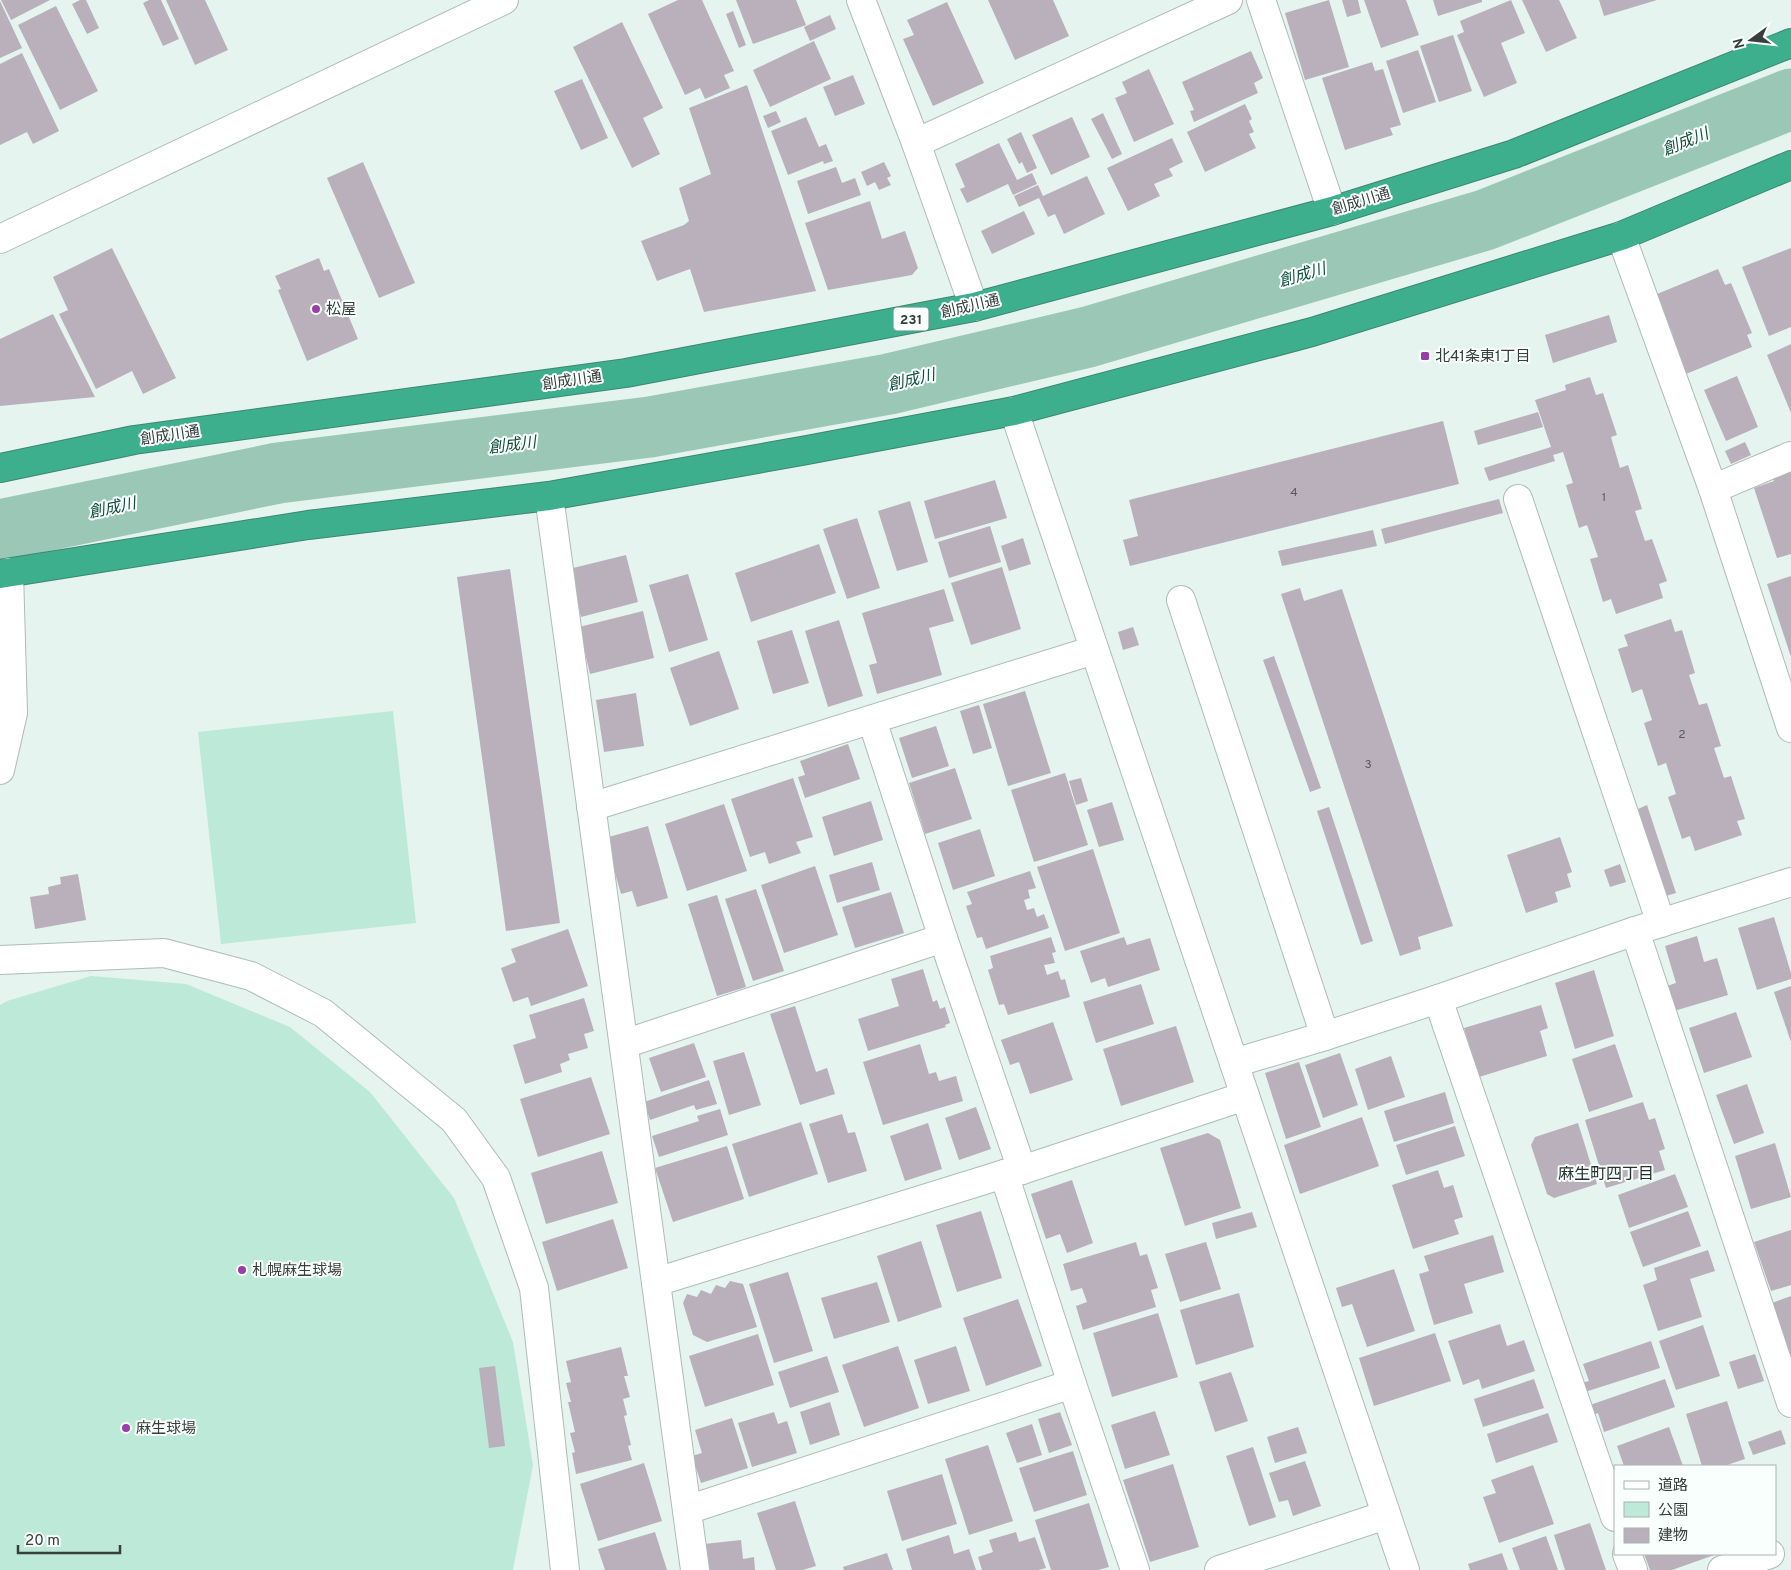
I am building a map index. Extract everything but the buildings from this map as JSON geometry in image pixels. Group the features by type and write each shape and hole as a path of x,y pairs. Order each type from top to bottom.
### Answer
{"highway":[{"name":"創成川通","path":"0,468 134,440 626,373 974,307 1332,210 1514,154 1791,43"},
{"path":"5,573 308,525 549,496 1014,411 1312,332 1621,236 1791,165"}],"street":[{"path":"0,238 504,0"},
{"path":"861,0 916,143 974,307"},
{"path":"916,143 1228,0"},
{"path":"1261,0 1332,210"},
{"path":"1621,236 1713,489 1791,728"},
{"path":"1014,411 1405,1570"},
{"path":"1713,489 1791,456"},
{"path":"549,496 695,1570"},
{"path":"1518,499 1661,923"},
{"path":"0,770 13,713 5,573"},
{"path":"1181,600 1325,1036"},
{"path":"592,807 1094,650"},
{"path":"872,720 943,938 1013,1172 1072,1384 1136,1570"},
{"path":"1234,1063 1325,1036 1635,931 1791,882"},
{"path":"1635,931 1791,1403"},
{"path":"624,1044 943,938"},
{"path":"0,960 164,953 250,976 324,1013 454,1120 496,1178 534,1288 565,1570"},
{"path":"1438,999 1614,1514"},
{"path":"656,1282 1013,1172 1245,1096"},
{"path":"687,1510 1072,1384"},
{"path":"1219,1570 1386,1515"},
{"path":"1776,1552 1791,1547"},
{"path":"1627,1555 1633,1570"},
{"path":"1722,1570 1767,1555"}],"green space":[{"path":"393,711 416,923 221,944 198,732"},
{"name":"札幌麻生球場","path":"91,976 186,984 290,1027 370,1092 454,1198 513,1342 533,1465 513,1570 0,1570 0,1005 7,1001"}],"waterway":[{"name":"創成川","path":"0,530 278,473 650,427 889,384 1088,337 1485,220 1791,99"}],"place":[{"name":"松屋","path":"316,309"},
{"name":"北41条東1丁目","path":"1425,356"},
{"name":"札幌麻生球場","path":"242,1270"},
{"name":"麻生球場","path":"126,1428"}],"district":[{"name":"麻生町四丁目","path":"1606,1173"}]}
